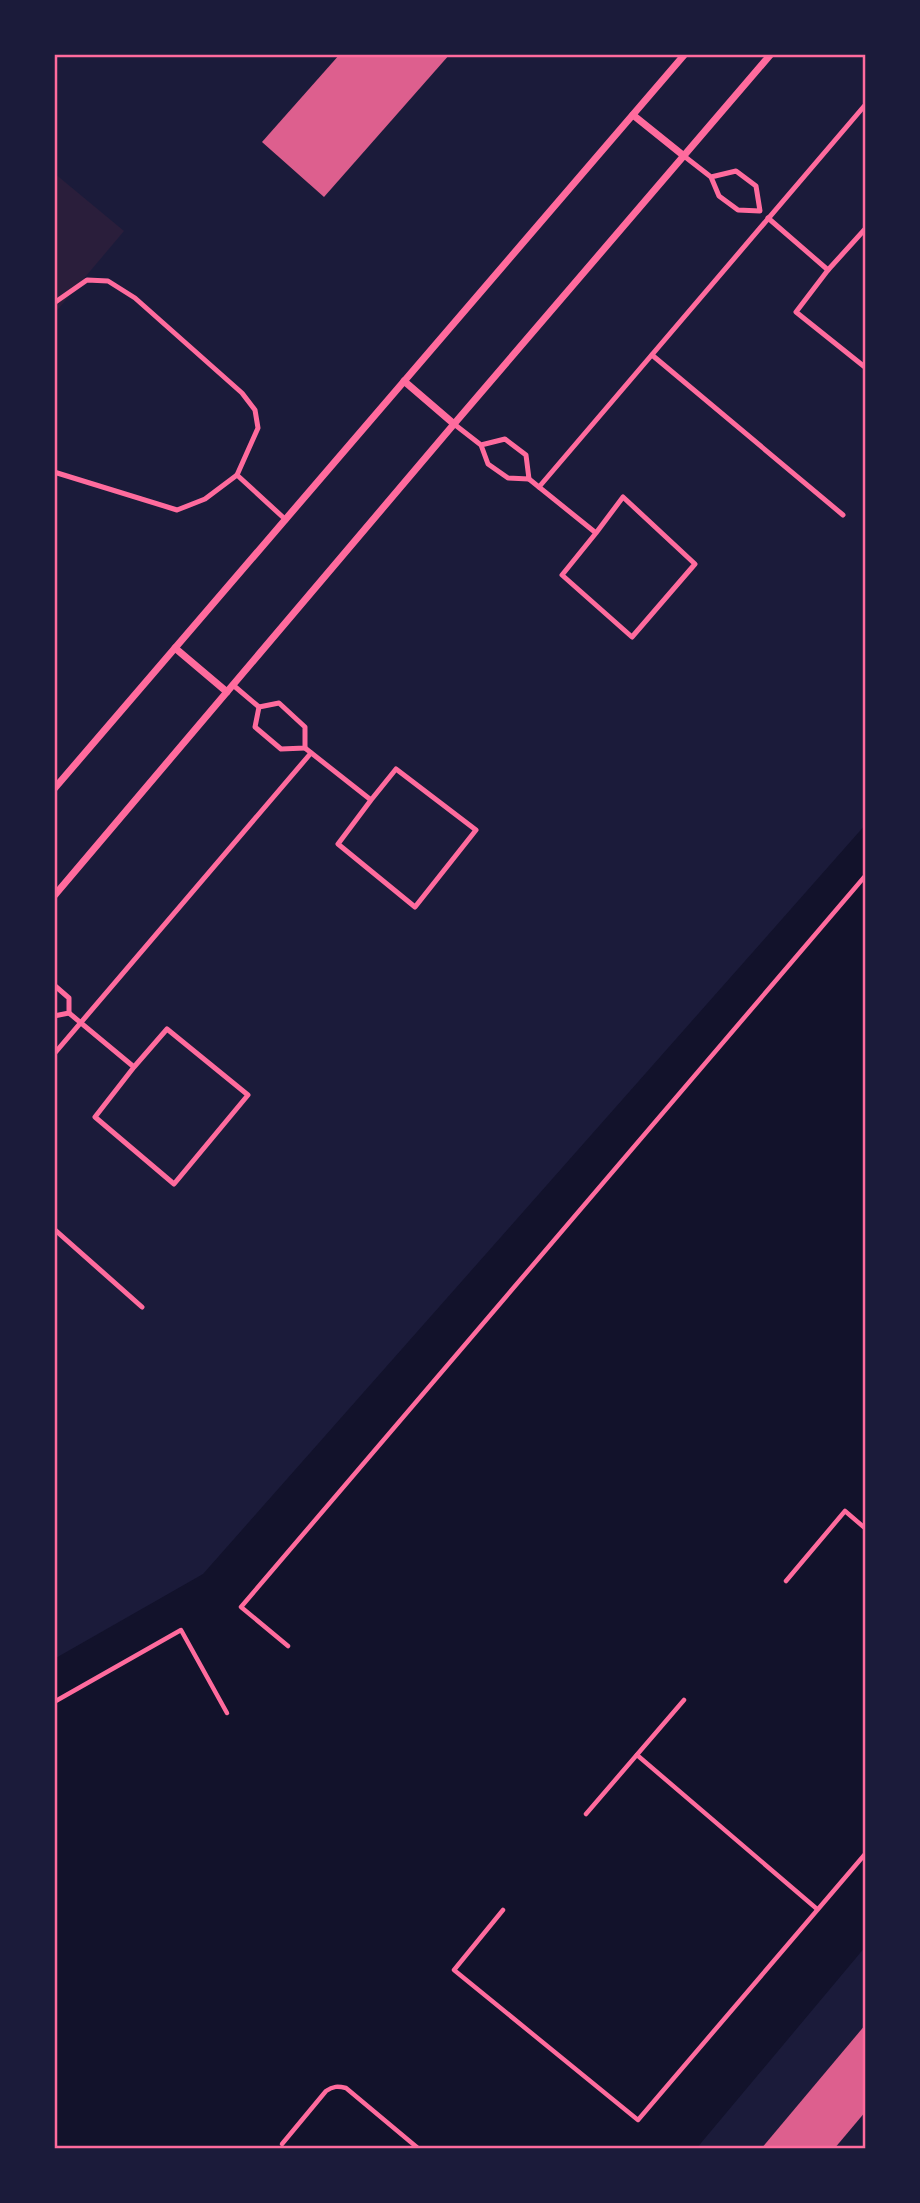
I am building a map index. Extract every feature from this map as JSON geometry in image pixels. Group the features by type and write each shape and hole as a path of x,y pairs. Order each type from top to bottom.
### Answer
{"street":[{"path":"54,789 685,54"},
{"path":"54,896 771,54"},
{"path":"633,115 684,156"},
{"path":"404,382 454,424"},
{"path":"175,648 227,692"}],"lane":[{"path":"539,488 866,104"},
{"path":"684,156 711,177 719,196 738,210 760,211 828,270"},
{"path":"711,177 736,171 756,186 760,211"},
{"path":"866,228 828,270 796,312 866,368"},
{"path":"54,303 87,280 108,281 135,298 242,393 255,410 258,428 237,475 205,499 177,510 54,472"},
{"path":"652,355 843,515"},
{"path":"454,424 481,445 488,464 508,478 530,479"},
{"path":"481,445 505,439 526,455 530,479 596,533"},
{"path":"237,475 286,520"},
{"path":"623,497 695,564 632,637 562,575 596,533 623,497"},
{"path":"233,685 259,707"},
{"path":"259,707 279,703 305,727 305,748"},
{"path":"259,707 255,727 281,750 305,748 371,800"},
{"path":"54,1054 311,753"},
{"path":"396,769 476,830 415,907 338,844 371,800 396,769"},
{"path":"54,985 69,998 69,1013"},
{"path":"54,1016 69,1013 134,1067"},
{"path":"167,1029 248,1094 174,1184 94,1117 134,1067 167,1029"},
{"path":"54,1229 142,1307"}],"path":[{"path":"288,1646 241,1607 866,875"},
{"path":"786,1580 845,1511 866,1529"},
{"path":"54,1702 181,1630 227,1713"},
{"path":"586,1814 684,1700"},
{"path":"636,1755 817,1909"},
{"path":"503,1910 454,1970 638,2120 866,1853"},
{"path":"282,2144 326,2091 340,2086 346,2088 419,2149"}],"shaded area":[{"path":"54,173 124,231 54,314"},
{"path":"866,824 866,1946 696,2149 54,2149 54,1659 203,1574"}],"building":[{"path":"340,54 450,54 324,197 262,142"},
{"path":"866,2024 866,2111 834,2149 761,2149"}]}
